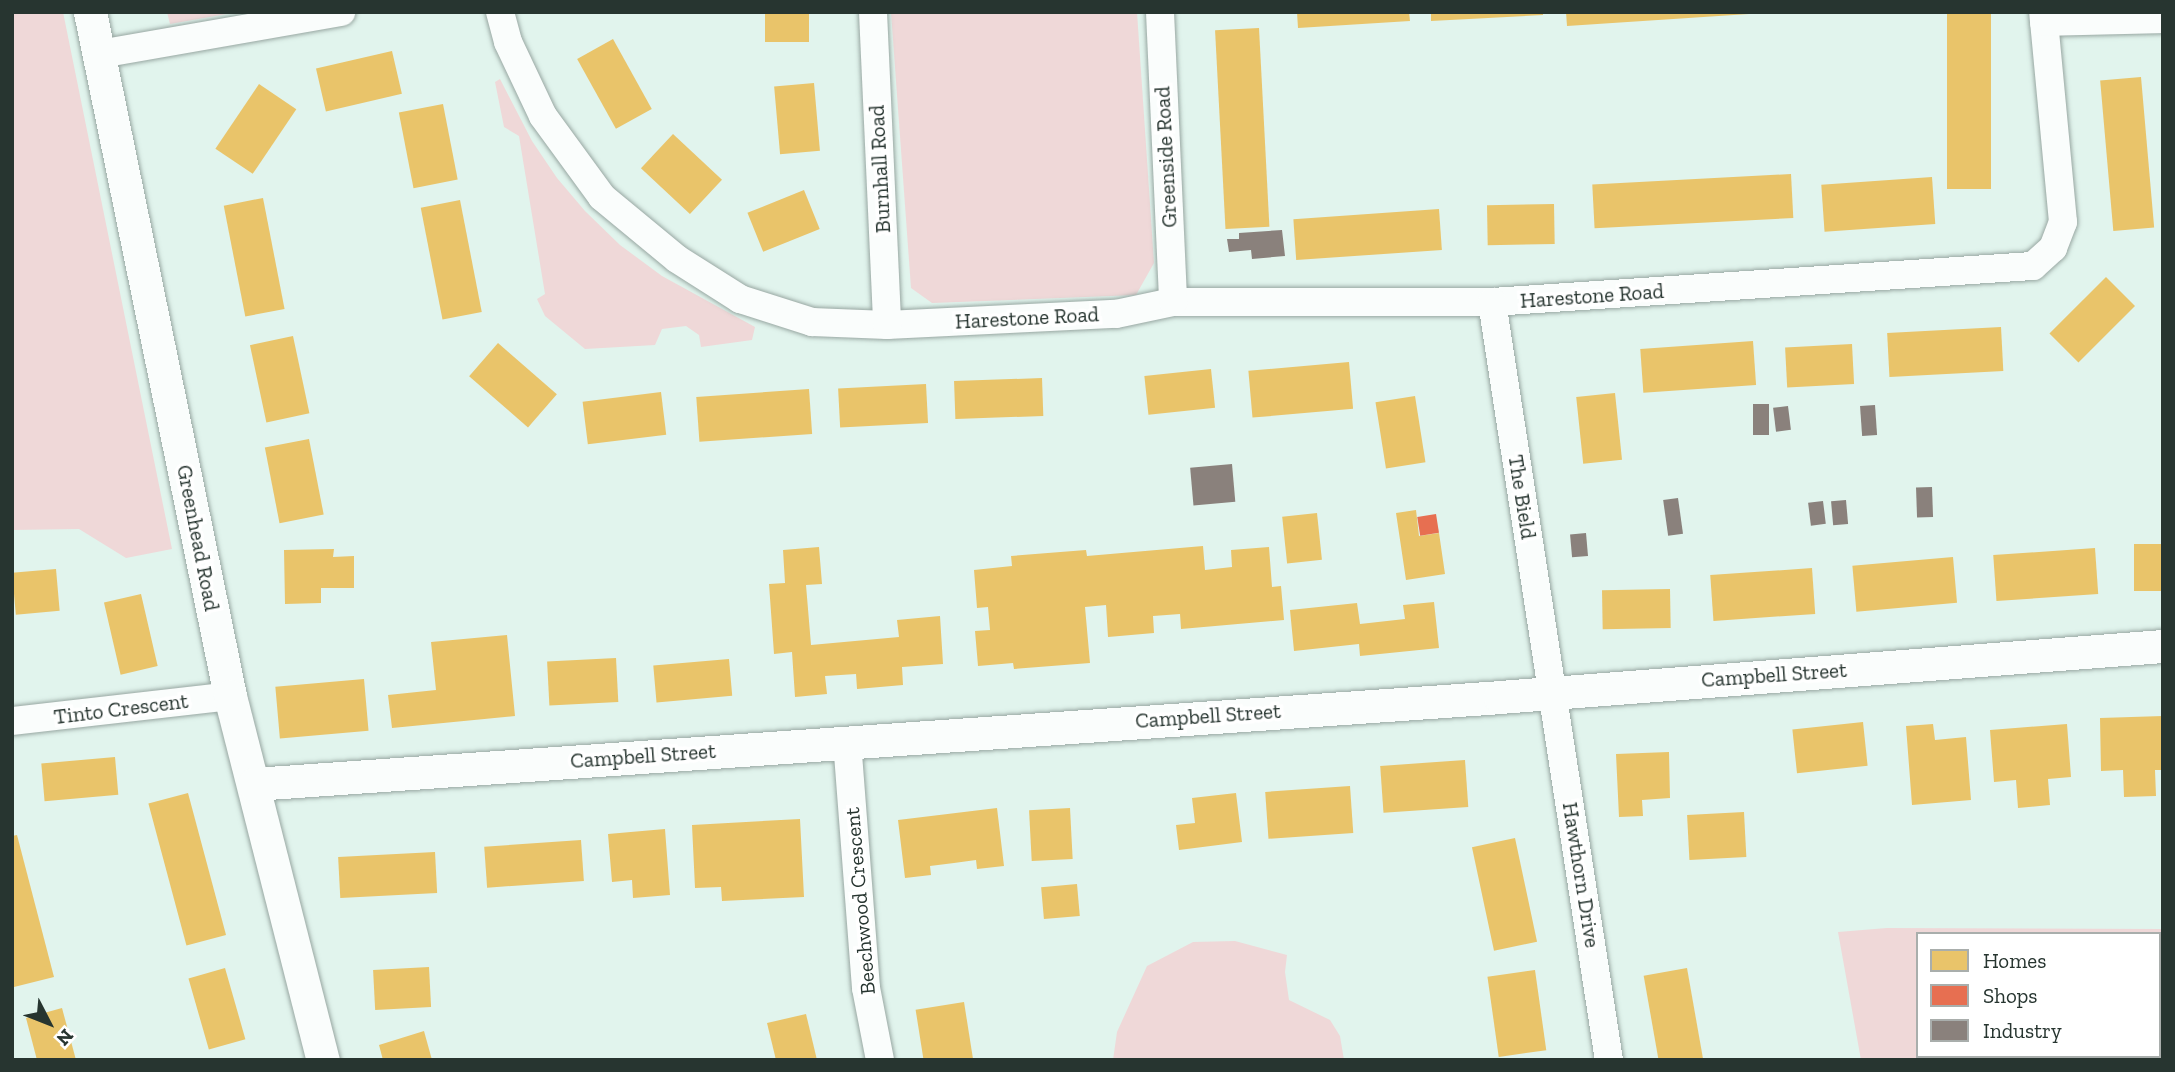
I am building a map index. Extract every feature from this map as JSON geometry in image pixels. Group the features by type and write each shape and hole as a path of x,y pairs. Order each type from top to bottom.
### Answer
{"street":[{"name":"Greenhead Road","path":"90,12 230,696 323,1060"},
{"path":"100,54 341,12"},
{"name":"Harestone Road","path":"500,12 508,42 543,116 602,197 677,260 740,299 812,322 887,325 1115,314 1173,302 1492,302 2033,266 2053,248 2063,222 2044,17"},
{"name":"Burnhall Road","path":"873,12 887,325"},
{"name":"Greenside Road","path":"1160,12 1173,302"},
{"path":"2044,17 2163,19"},
{"name":"The Bield","path":"1492,302 1553,691"},
{"name":"Campbell Street","path":"254,784 2163,646"},
{"name":"Hawthorn Drive","path":"1553,691 1609,1060"},
{"name":"Tinto Crescent","path":"12,721 230,696"},
{"name":"Beechwood Crescent","path":"847,741 866,988 880,1060"}],"shaded area":[{"path":"12,12 63,12 172,549 126,558 79,529 12,530"},
{"path":"167,12 238,12 170,24"},
{"path":"891,12 1137,12 1154,263 1136,295 932,303 911,288"},
{"path":"500,79 532,141 557,178 585,211 620,245 662,276 755,327 752,340 701,347 699,335 686,326 662,329 655,345 585,349 545,316 537,299 545,294 519,136 504,127 495,82"},
{"path":"1887,928 2163,929 2163,1060 1861,1060 1838,932"},
{"path":"1235,941 1287,955 1285,972 1289,1000 1330,1020 1340,1036 1344,1060 1113,1060 1117,1032 1147,966 1193,942"}],"building: Homes":[{"path":"765,12 809,12 809,42 765,42"},
{"path":"1297,12 1409,12 1410,21 1298,28"},
{"path":"1431,12 1543,12 1543,15 1431,21"},
{"path":"1566,12 1749,12 1749,14 1567,26"},
{"path":"1947,12 1991,12 1991,189 1947,189"},
{"path":"1259,28 1269,227 1225,229 1215,30"},
{"path":"613,39 652,109 616,129 577,59"},
{"path":"392,51 402,94 326,111 316,69"},
{"path":"2141,77 2154,227 2113,231 2100,81"},
{"path":"814,83 820,151 780,154 774,86"},
{"path":"259,84 296,109 253,174 215,149"},
{"path":"443,104 458,180 414,188 399,113"},
{"path":"673,134 722,180 690,214 641,168"},
{"path":"1791,174 1793,218 1595,228 1592,184"},
{"path":"1932,177 1935,224 1825,232 1821,185"},
{"path":"804,190 820,229 763,252 747,213"},
{"path":"263,198 285,309 245,317 224,206"},
{"path":"460,200 482,312 442,320 421,208"},
{"path":"1554,204 1555,244 1488,245 1487,205"},
{"path":"1439,209 1442,250 1296,260 1293,219"},
{"path":"2106,277 2135,306 2078,363 2049,334"},
{"path":"2001,327 2003,371 1889,377 1887,333"},
{"path":"293,336 309,413 266,422 250,345"},
{"path":"1753,341 1756,385 1643,393 1640,349"},
{"path":"498,343 557,394 528,427 469,376"},
{"path":"1852,344 1854,384 1787,387 1785,348"},
{"path":"1349,362 1353,409 1252,418 1248,371"},
{"path":"1211,369 1215,408 1148,415 1144,376"},
{"path":"1042,378 1043,416 955,419 954,381"},
{"path":"926,384 928,423 840,428 838,389"},
{"path":"809,389 812,434 699,442 696,397"},
{"path":"661,392 666,435 588,444 583,402"},
{"path":"1615,393 1622,460 1583,464 1576,397"},
{"path":"1415,396 1425,462 1386,468 1375,402"},
{"path":"309,439 324,515 280,523 265,448"},
{"path":"1416,510 1419,536 1439,533 1445,574 1406,580 1396,513"},
{"path":"1317,513 1322,560 1287,563 1282,517"},
{"path":"2134,544 2163,544 2163,591 2134,591"},
{"path":"1203,546 1205,570 1232,567 1231,550 1269,547 1272,587 1281,586 1284,620 1181,629 1180,614 1153,616 1154,633 1108,637 1106,605 1085,607 1090,663 1014,669 1013,663 978,666 975,631 990,630 988,607 977,608 974,570 1012,566 1011,556 1086,550 1087,556"},
{"path":"819,547 822,584 806,585 811,645 899,637 897,620 940,616 943,664 902,667 903,685 857,689 856,674 825,676 827,694 795,697 792,652 774,654 769,584 785,583 783,550"},
{"path":"2095,548 2098,594 1996,601 1993,555"},
{"path":"334,549 333,557 354,556 354,588 321,588 321,603 285,604 284,550"},
{"path":"1953,557 1957,603 1856,612 1852,566"},
{"path":"1812,568 1815,614 1713,621 1710,575"},
{"path":"56,569 60,611 16,615 12,573"},
{"path":"1670,589 1671,628 1603,629 1602,590"},
{"path":"141,594 158,666 121,675 104,603"},
{"path":"1434,602 1439,648 1360,656 1359,644 1294,651 1290,610 1357,603 1360,624 1405,619 1403,605"},
{"path":"507,635 515,716 392,728 388,695 436,690 431,642"},
{"path":"616,658 618,702 549,706 547,662"},
{"path":"729,659 732,696 657,702 653,666"},
{"path":"364,679 369,731 280,739 275,687"},
{"path":"2163,716 2163,770 2155,770 2156,796 2124,797 2123,770 2101,771 2100,718"},
{"path":"1863,722 1868,766 1797,773 1792,729"},
{"path":"1933,724 1935,740 1966,737 1971,800 1912,805 1906,726"},
{"path":"2067,724 2071,777 2048,779 2050,805 2018,808 2016,780 1994,782 1990,730"},
{"path":"1669,752 1670,798 1642,800 1643,816 1619,817 1616,754"},
{"path":"115,757 118,795 45,801 41,763"},
{"path":"1465,760 1468,807 1383,813 1380,766"},
{"path":"1350,786 1353,833 1268,839 1265,792"},
{"path":"188,793 226,935 186,946 148,804"},
{"path":"1236,793 1242,842 1179,850 1176,825 1195,823 1192,798"},
{"path":"997,808 1004,866 977,869 976,860 930,866 931,875 905,878 898,820"},
{"path":"1070,808 1073,859 1032,861 1029,810"},
{"path":"1744,812 1746,857 1689,860 1687,815"},
{"path":"800,819 804,897 722,901 721,887 695,888 692,825"},
{"path":"665,829 670,895 633,898 632,880 612,882 608,834"},
{"path":"17,835 54,977 14,987 12,836"},
{"path":"1515,838 1537,942 1494,951 1472,847"},
{"path":"581,840 584,881 487,888 484,847"},
{"path":"435,852 437,893 340,898 338,857"},
{"path":"1077,884 1080,916 1044,919 1041,887"},
{"path":"429,967 431,1007 375,1010 373,970"},
{"path":"225,968 245,1039 209,1050 188,978"},
{"path":"1687,968 1703,1060 1659,1060 1644,976"},
{"path":"1535,970 1546,1050 1499,1057 1487,977"},
{"path":"964,1002 973,1060 924,1060 916,1010"},
{"path":"62,1008 76,1060 37,1060 26,1018"},
{"path":"806,1014 817,1060 776,1060 767,1023"},
{"path":"2161,1024 2163,1060 2109,1060 2161,1058"},
{"path":"424,1031 432,1060 383,1060 379,1045"}],"building: Shops":[{"path":"1436,514 1439,533 1420,536 1417,517"}],"building: Industry":[{"path":"1282,230 1285,256 1252,259 1251,250 1229,252 1227,239 1239,239 1239,233"},
{"path":"1753,404 1769,404 1769,435 1753,435"},
{"path":"1875,405 1877,435 1862,436 1860,406"},
{"path":"1788,406 1791,430 1776,432 1773,408"},
{"path":"1232,464 1235,502 1193,506 1190,468"},
{"path":"1932,487 1933,517 1917,518 1916,488"},
{"path":"1678,498 1683,534 1668,536 1663,500"},
{"path":"1846,500 1848,524 1833,525 1831,501"},
{"path":"1823,501 1826,524 1811,526 1808,503"},
{"path":"1586,533 1588,556 1572,557 1570,534"}]}
